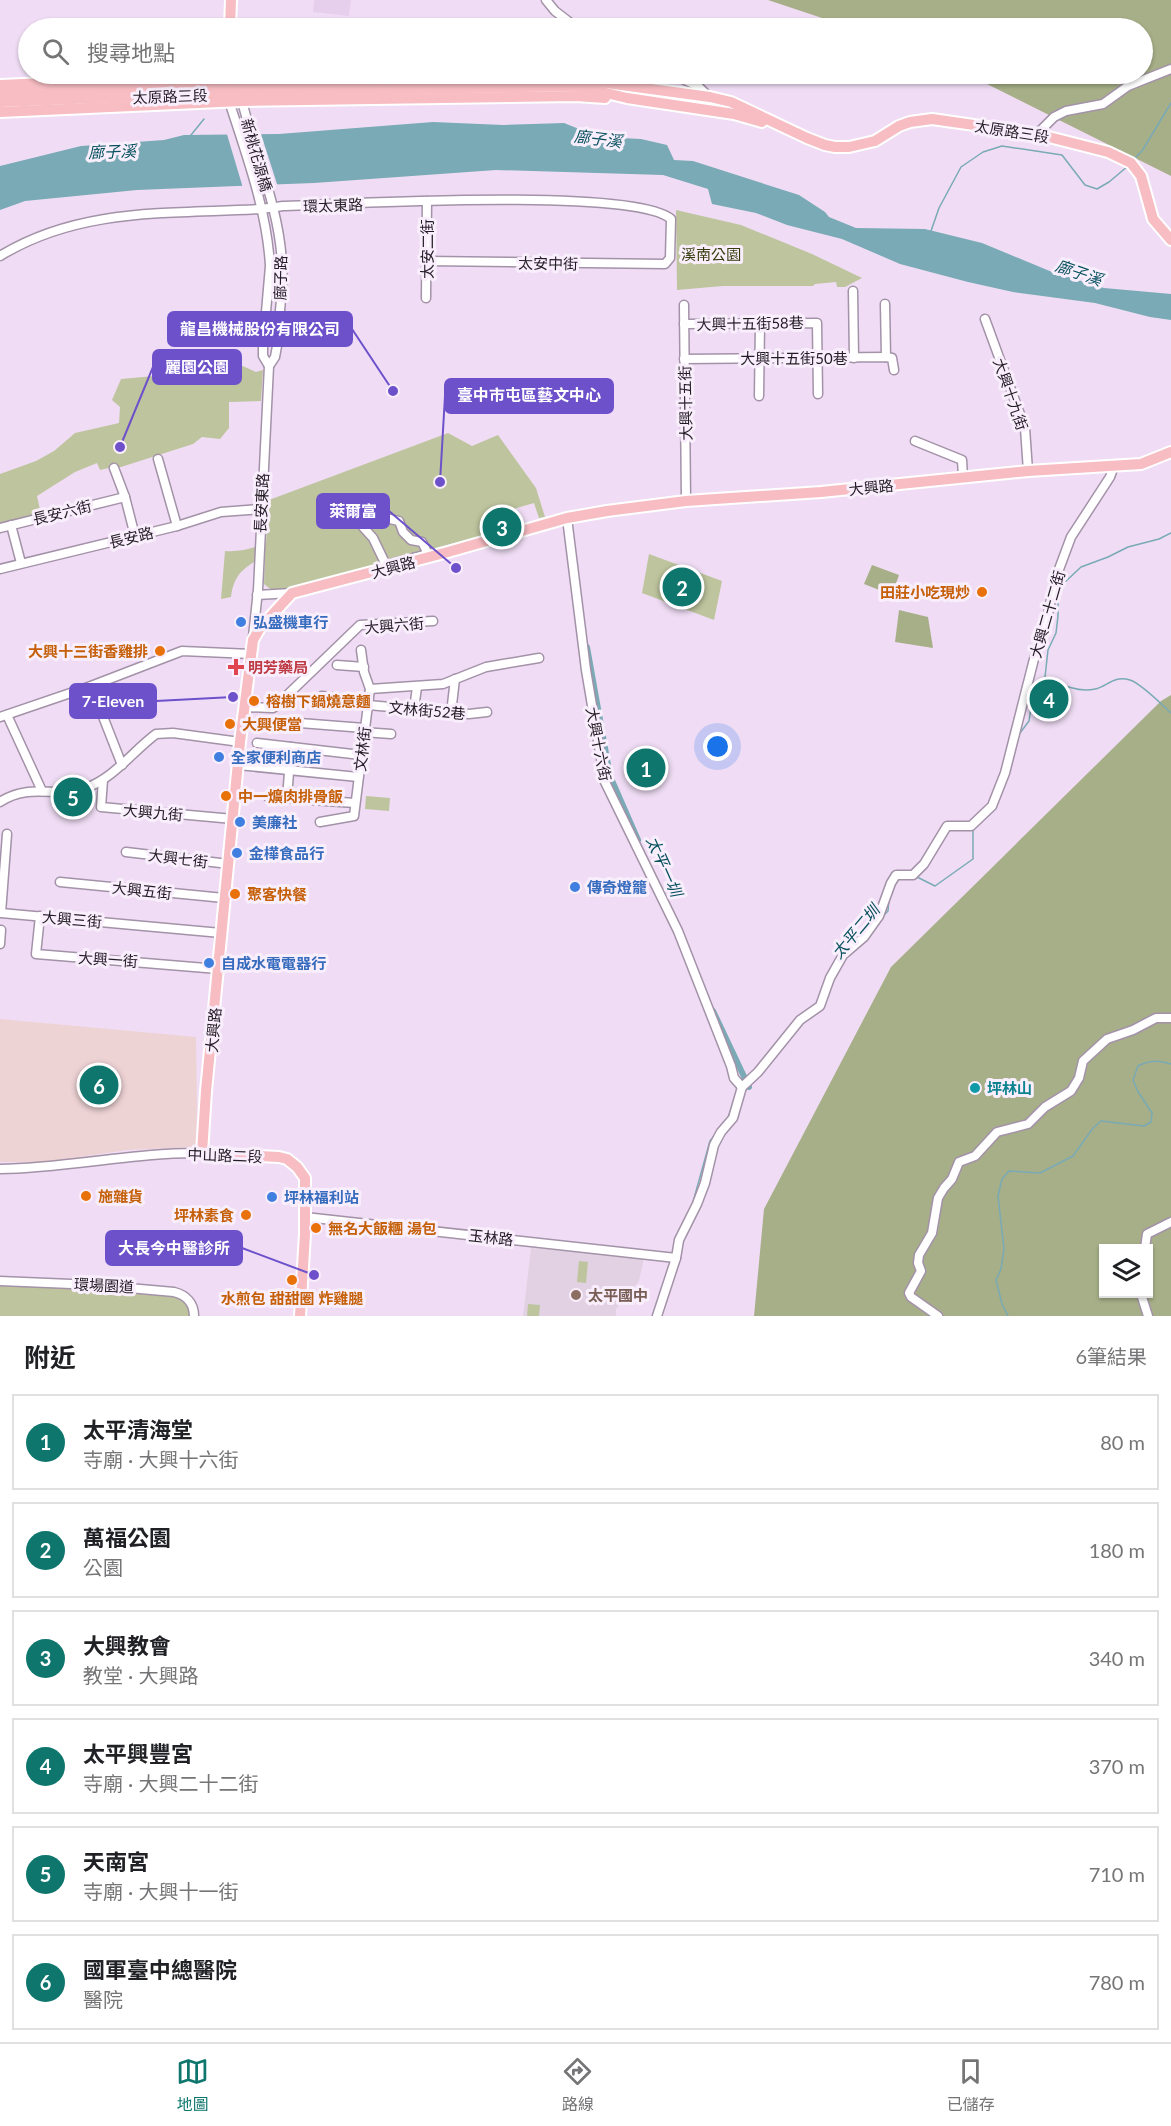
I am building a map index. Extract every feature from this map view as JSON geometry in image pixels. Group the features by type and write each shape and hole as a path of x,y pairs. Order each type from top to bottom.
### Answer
{"main road":[{"path":"230,18 231,0"},
{"path":"237,18 238,0"},
{"name":"太原路三段","path":"0,112 288,84"},
{"name":"太原路三段","path":"0,94 406,84"},
{"name":"太原路三段","path":"614,84 731,102 807,138"},
{"name":"太原路三段","path":"0,85 234,89 576,86 627,98 734,114 825,145 849,147 875,141 899,126 924,119 1037,134 1108,152 1129,162 1141,176 1153,219 1171,240"},
{"name":"太原路三段","path":"0,102 234,89"},
{"name":"大興路","path":"202,1153 224,898 253,640 260,628 292,593 567,518 607,511 686,501 821,492 1028,471 1141,464 1171,452"},
{"name":"中山路二段","path":"202,1153 279,1157 287,1159 297,1167 305,1178 300,1316"}],"street":[{"path":"546,0 564,18"},
{"path":"1153,76 1171,69"},
{"path":"694,84 710,97"},
{"path":"1037,134 1054,117 1066,111 1103,104 1133,84"},
{"path":"627,98 629,86"},
{"name":"新桃花源橋","path":"234,89 271,204"},
{"name":"新桃花源橋","path":"234,89 260,205"},
{"name":"環太東路","path":"0,256 40,234 94,219 271,204 427,201 610,203 665,213 671,219 668,262"},
{"name":"太安二街","path":"426,297 427,201"},
{"name":"廍子路","path":"260,205 270,266 262,346 263,356 269,366 275,357 282,274 279,238 271,204"},
{"name":"太安中街","path":"427,261 657,264 668,262"},
{"path":"853,291 854,358"},
{"path":"885,304 886,357 892,358 894,370"},
{"name":"大興十五街","path":"684,305 686,501"},
{"name":"大興十九街","path":"985,318 1025,428 1028,471"},
{"path":"759,396 760,323"},
{"name":"大興十五街58巷","path":"684,324 817,323 817,358"},
{"name":"大興十五街50巷","path":"684,359 886,357"},
{"path":"817,358 818,394"},
{"name":"長安東路","path":"253,640 269,366"},
{"path":"915,441 962,460 963,477"},
{"path":"158,459 177,526"},
{"name":"大興二十二街","path":"742,1087 758,1072 800,1020 820,1006 830,978 843,955 864,937 879,916 896,875 913,875 924,864 947,826 971,826 992,806 1005,773 1034,659 1046,624 1055,580 1071,537 1110,477 1114,466"},
{"path":"114,468 125,497 135,536"},
{"name":"長安六街","path":"0,528 125,497"},
{"name":"長安路","path":"0,570 177,526 221,512 261,509"},
{"path":"376,516 399,521 403,532 411,540 422,542 428,554 386,565 373,537 363,527 372,523 376,516"},
{"name":"大興十六街","path":"567,518 586,670 605,782 678,932 734,1078 742,1087"},
{"path":"11,525 21,563"},
{"path":"257,595 292,593"},
{"name":"大興六街","path":"244,707 273,708 278,705 360,625 433,621"},
{"name":"文林街","path":"355,803 370,689 361,650"},
{"path":"42,791 3,716 91,686 182,651 251,654"},
{"path":"370,689 443,684 486,667 539,658"},
{"path":"337,665 364,667"},
{"path":"451,713 455,679"},
{"path":"91,686 122,765"},
{"path":"414,709 417,687"},
{"name":"文林街52巷","path":"322,696 451,713 487,712"},
{"path":"300,723 391,734"},
{"path":"0,802 25,791 65,792 84,789 103,780 156,734 173,733 240,742"},
{"path":"257,743 361,755"},
{"path":"287,798 291,747"},
{"path":"238,765 358,777"},
{"name":"大興九街","path":"103,780 100,807 233,819"},
{"path":"268,797 355,803 354,816 320,822"},
{"name":"大興三街","path":"7,834 2,913 221,933"},
{"name":"大興七街","path":"126,852 229,864"},
{"name":"大興五街","path":"60,882 224,898"},
{"name":"大興一街","path":"40,916 36,954 218,969"},
{"path":"0,944 1,930"},
{"path":"938,1316 911,1297 909,1293 921,1271 918,1263 919,1255 932,1233 938,1198 952,1179 958,1162 975,1156 997,1132 1029,1124 1045,1107 1071,1091 1079,1078 1083,1061 1107,1040 1156,1018 1171,1018"},
{"path":"657,1316 676,1258 679,1240 705,1183 714,1145 733,1118 742,1087"},
{"name":"中山路二段","path":"0,1169 30,1169 138,1156 202,1153"},
{"name":"玉林路","path":"305,1217 676,1258"},
{"path":"1146,1244 1147,1234 1171,1222"},
{"name":"環場園道","path":"0,1281 94,1285 174,1292 184,1295 189,1300 194,1316"},
{"path":"1142,1298 1148,1316"}],"shaded area":[{"path":"314,0 351,0 349,16 313,12"},
{"path":"768,0 1171,0 1171,176 987,84 1153,84 1153,18 822,18"},
{"path":"872,565 899,575 892,595 864,584"},
{"path":"899,610 928,617 933,648 895,642"},
{"path":"1171,695 1171,1316 754,1316 764,1209 891,967 1161,701"},
{"path":"0,1019 196,1037 196,1147 127,1150 46,1162 0,1162"},
{"name":"太平國中","path":"531,1248 644,1258 639,1281 616,1309 616,1316 523,1316"}],"green space":[{"name":"溪南公園","path":"676,210 741,225 812,254 862,278 845,287 837,287 836,282 813,286 723,286 677,290"},
{"path":"236,363 256,372 263,370 261,401 229,402 229,428 220,439 202,437 193,444 121,467 100,470 97,463 75,472 37,496 41,514 0,525 0,474 36,461 54,451 75,433 119,423 120,407 112,400 121,379 220,370"},
{"path":"448,433 472,446 498,435 536,488 545,517 539,518 534,503 503,512 488,521 491,533 274,592 264,584 265,556 238,576 231,597 221,599 225,551 246,550 266,543 269,500"},
{"path":"649,554 722,581 714,620 642,593"},
{"path":"366,796 390,798 389,811 365,809"},
{"path":"579,1261 588,1262 586,1283 577,1282"},
{"path":"0,1283 179,1297 189,1308 190,1316 0,1316"},
{"path":"528,1304 540,1305 539,1316 527,1316"}],"water":[{"name":"廍子溪","path":"433,122 503,125 564,123 599,137 641,139 667,145 674,160 693,161 799,195 829,217 856,228 925,229 982,243 1052,272 1104,288 1171,294 1171,320 1095,303 1013,292 900,264 842,239 787,225 756,213 712,204 708,189 663,175 496,170 314,183 137,190 25,201 0,210 0,166 81,146 164,140 184,135 279,134"}],"pier":[{"path":"226,131 260,131 278,187 243,188"}],"waterway":[{"path":"1133,160 1142,151 1171,103"},
{"path":"191,135 204,119"},
{"path":"931,231 939,208 961,167 983,152 1002,146 1062,155 1085,185 1097,189 1128,166"},
{"name":"太平二圳","path":"1020,733 1029,721 1033,693 1045,677 1048,650 1056,633 1058,592 1065,582 1081,567 1128,547 1159,539 1171,533"},
{"name":"太平一圳","path":"587,647 610,776 638,840"},
{"path":"1045,677 1082,690 1099,688 1119,679 1130,680 1146,690 1171,713"},
{"name":"太平二圳","path":"917,877 935,886 973,859 973,828"},
{"name":"太平二圳","path":"883,916 888,911 889,899"},
{"name":"太平一圳","path":"713,1011 749,1087"},
{"path":"1008,1316 1002,1304 996,1280 1001,1269 1004,1249 998,1196 1002,1179 1009,1171 1040,1173 1073,1156 1093,1128 1101,1121 1144,1126 1151,1122 1152,1113 1133,1080 1138,1066 1142,1064 1154,1061 1171,1064"},
{"name":"太平二圳","path":"728,1118 734,1100"},
{"name":"太平二圳","path":"693,1202 710,1141 714,1136"}],"place":[{"name":"龍昌機械股份有限公司","path":"393,391"},
{"name":"麗園公園","path":"120,447"},
{"name":"臺中市屯區藝文中心","path":"440,482"},
{"name":"大興教會","path":"502,527"},
{"name":"萊爾富","path":"456,568"},
{"name":"萬福公園","path":"682,587"},
{"name":"田莊小吃現炒","path":"982,592"},
{"name":"弘盛機車行","path":"241,622"},
{"name":"大興十三街香雞排","path":"160,651"},
{"name":"明芳藥局","path":"236,667"},
{"name":"7-Eleven","path":"233,697"},
{"name":"太平興豐宮","path":"1049,699"},
{"name":"榕樹下鍋燒意麵","path":"254,701"},
{"name":"大興便當","path":"230,724"},
{"name":"全家便利商店","path":"219,757"},
{"name":"太平清海堂","path":"646,768"},
{"name":"中一爌肉排骨飯","path":"226,796"},
{"name":"天南宮","path":"73,797"},
{"name":"美廉社","path":"240,822"},
{"name":"金樺食品行","path":"237,853"},
{"name":"傳奇燈籠","path":"575,887"},
{"name":"聚客快餐","path":"235,894"},
{"name":"自成水電電器行","path":"209,963"},
{"name":"國軍臺中總醫院","path":"99,1085"},
{"name":"坪林山","path":"975,1088"},
{"name":"施雜貨","path":"86,1196"},
{"name":"坪林福利站","path":"272,1197"},
{"name":"坪林素食","path":"246,1215"},
{"name":"無名大飯糰 湯包","path":"316,1228"},
{"name":"大長今中醫診所","path":"314,1275"},
{"name":"水煎包 甜甜圈 炸雞腿","path":"292,1280"},
{"name":"太平國中","path":"576,1295"}]}
